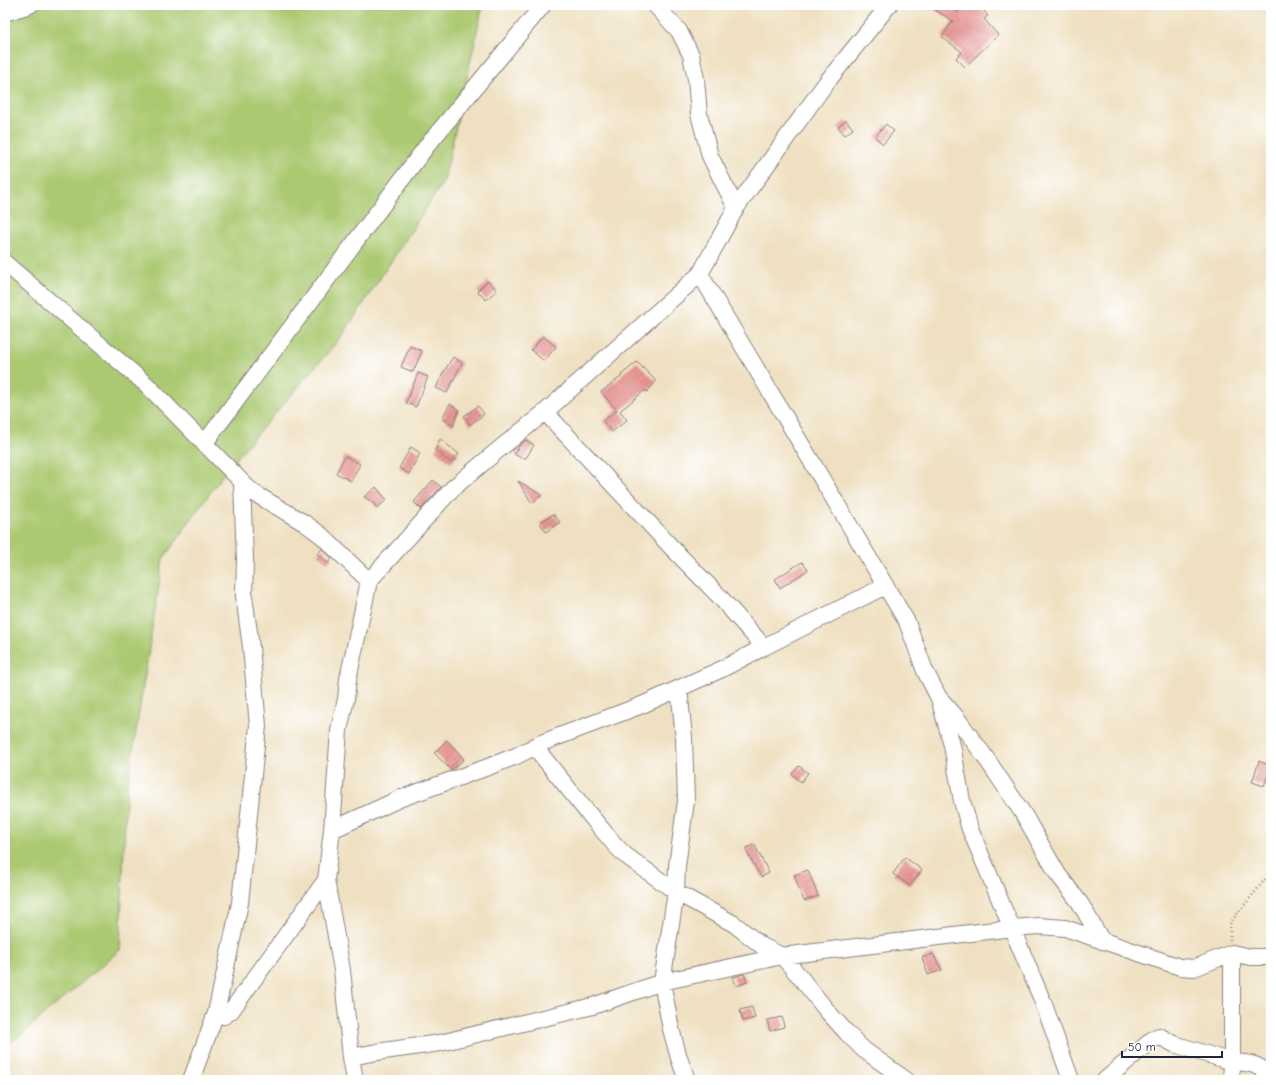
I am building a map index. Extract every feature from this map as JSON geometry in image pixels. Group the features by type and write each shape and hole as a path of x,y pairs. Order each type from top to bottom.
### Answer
{"street":[{"path":"5,13 30,5"},
{"path":"204,444 426,147 543,5"},
{"path":"655,5 679,31 691,55 696,79 699,114 710,156 736,208"},
{"path":"355,1080 351,1057 342,970 326,880 332,830 339,730 352,658 369,582 453,488 545,412 700,274 736,208 826,82 889,5"},
{"path":"5,262 148,386 242,483 254,493 321,534 369,582"},
{"path":"700,274 843,512 907,622 925,671 939,698 952,745 962,801 970,829 996,894 1043,1002 1071,1080"},
{"path":"545,412 668,545 719,596 764,647"},
{"path":"191,1080 216,1013 240,903 258,726 252,648 244,596 246,560 242,483"},
{"path":"332,830 399,799 488,767 516,756 534,746 667,694 722,669 885,586"},
{"path":"679,688 684,738 686,801 677,866 676,892 662,982 678,1058 687,1080"},
{"path":"939,698 956,717 988,761 1024,815 1058,873 1080,903 1102,941"},
{"path":"534,746 615,845 625,855 676,892 734,924 762,946 782,956 847,1033 864,1050 906,1080"},
{"path":"216,1013 224,1016 231,1011 326,880"},
{"path":"351,1057 440,1043 593,1006 662,982 782,956 1012,928 1039,926 1064,928 1180,967 1194,968 1232,953 1250,957 1271,956"},
{"path":"1232,953 1232,1080"},
{"path":"1105,1080 1153,1039 1160,1036 1174,1044 1232,1062 1252,1063 1271,1076"}],"path":[{"path":"1232,953 1229,939 1230,924 1271,872"}],"green space":[{"path":"5,5 483,5 444,181 342,336 227,469 163,559 126,795 120,950 5,1048"}],"building":[{"path":"927,5 946,5 958,13 962,5 970,5 977,9 980,6 988,16 984,19 998,35 965,67 956,58 962,52 942,37 953,21"},
{"path":"846,120 853,129 845,135 838,127"},
{"path":"886,124 894,131 883,144 875,137"},
{"path":"488,281 497,290 486,300 477,291"},
{"path":"543,336 556,347 544,361 531,350"},
{"path":"410,346 422,351 413,372 401,367"},
{"path":"453,357 462,363 447,393 436,388"},
{"path":"637,362 656,381 647,392 645,390 620,411 627,420 612,432 603,421 617,410 601,392"},
{"path":"418,373 428,377 416,407 406,403"},
{"path":"450,404 459,410 453,426 442,418"},
{"path":"478,406 484,414 470,425 464,416"},
{"path":"440,439 459,454 451,463 435,450"},
{"path":"526,440 534,445 526,458 521,458 514,454 519,446"},
{"path":"411,447 420,453 409,474 399,468"},
{"path":"345,456 360,464 351,481 336,473"},
{"path":"433,480 441,487 421,509 414,502"},
{"path":"518,481 542,495 532,503"},
{"path":"376,487 387,500 377,508 372,502 364,497"},
{"path":"553,514 560,522 546,532 540,523"},
{"path":"322,549 332,558 328,563 317,554"},
{"path":"802,562 808,570 780,588 775,579"},
{"path":"447,740 464,759 451,770 434,753"},
{"path":"1259,761 1271,766 1264,786 1252,782"},
{"path":"799,766 808,773 801,782 792,774"},
{"path":"754,844 769,873 761,877 745,849"},
{"path":"905,857 922,870 910,886 893,874"},
{"path":"808,870 818,896 804,901 794,875"},
{"path":"933,954 942,970 928,975 922,958"},
{"path":"744,974 747,982 736,986 733,977"},
{"path":"752,1007 755,1018 743,1021 740,1010"},
{"path":"782,1017 784,1027 770,1031 767,1020"}]}
